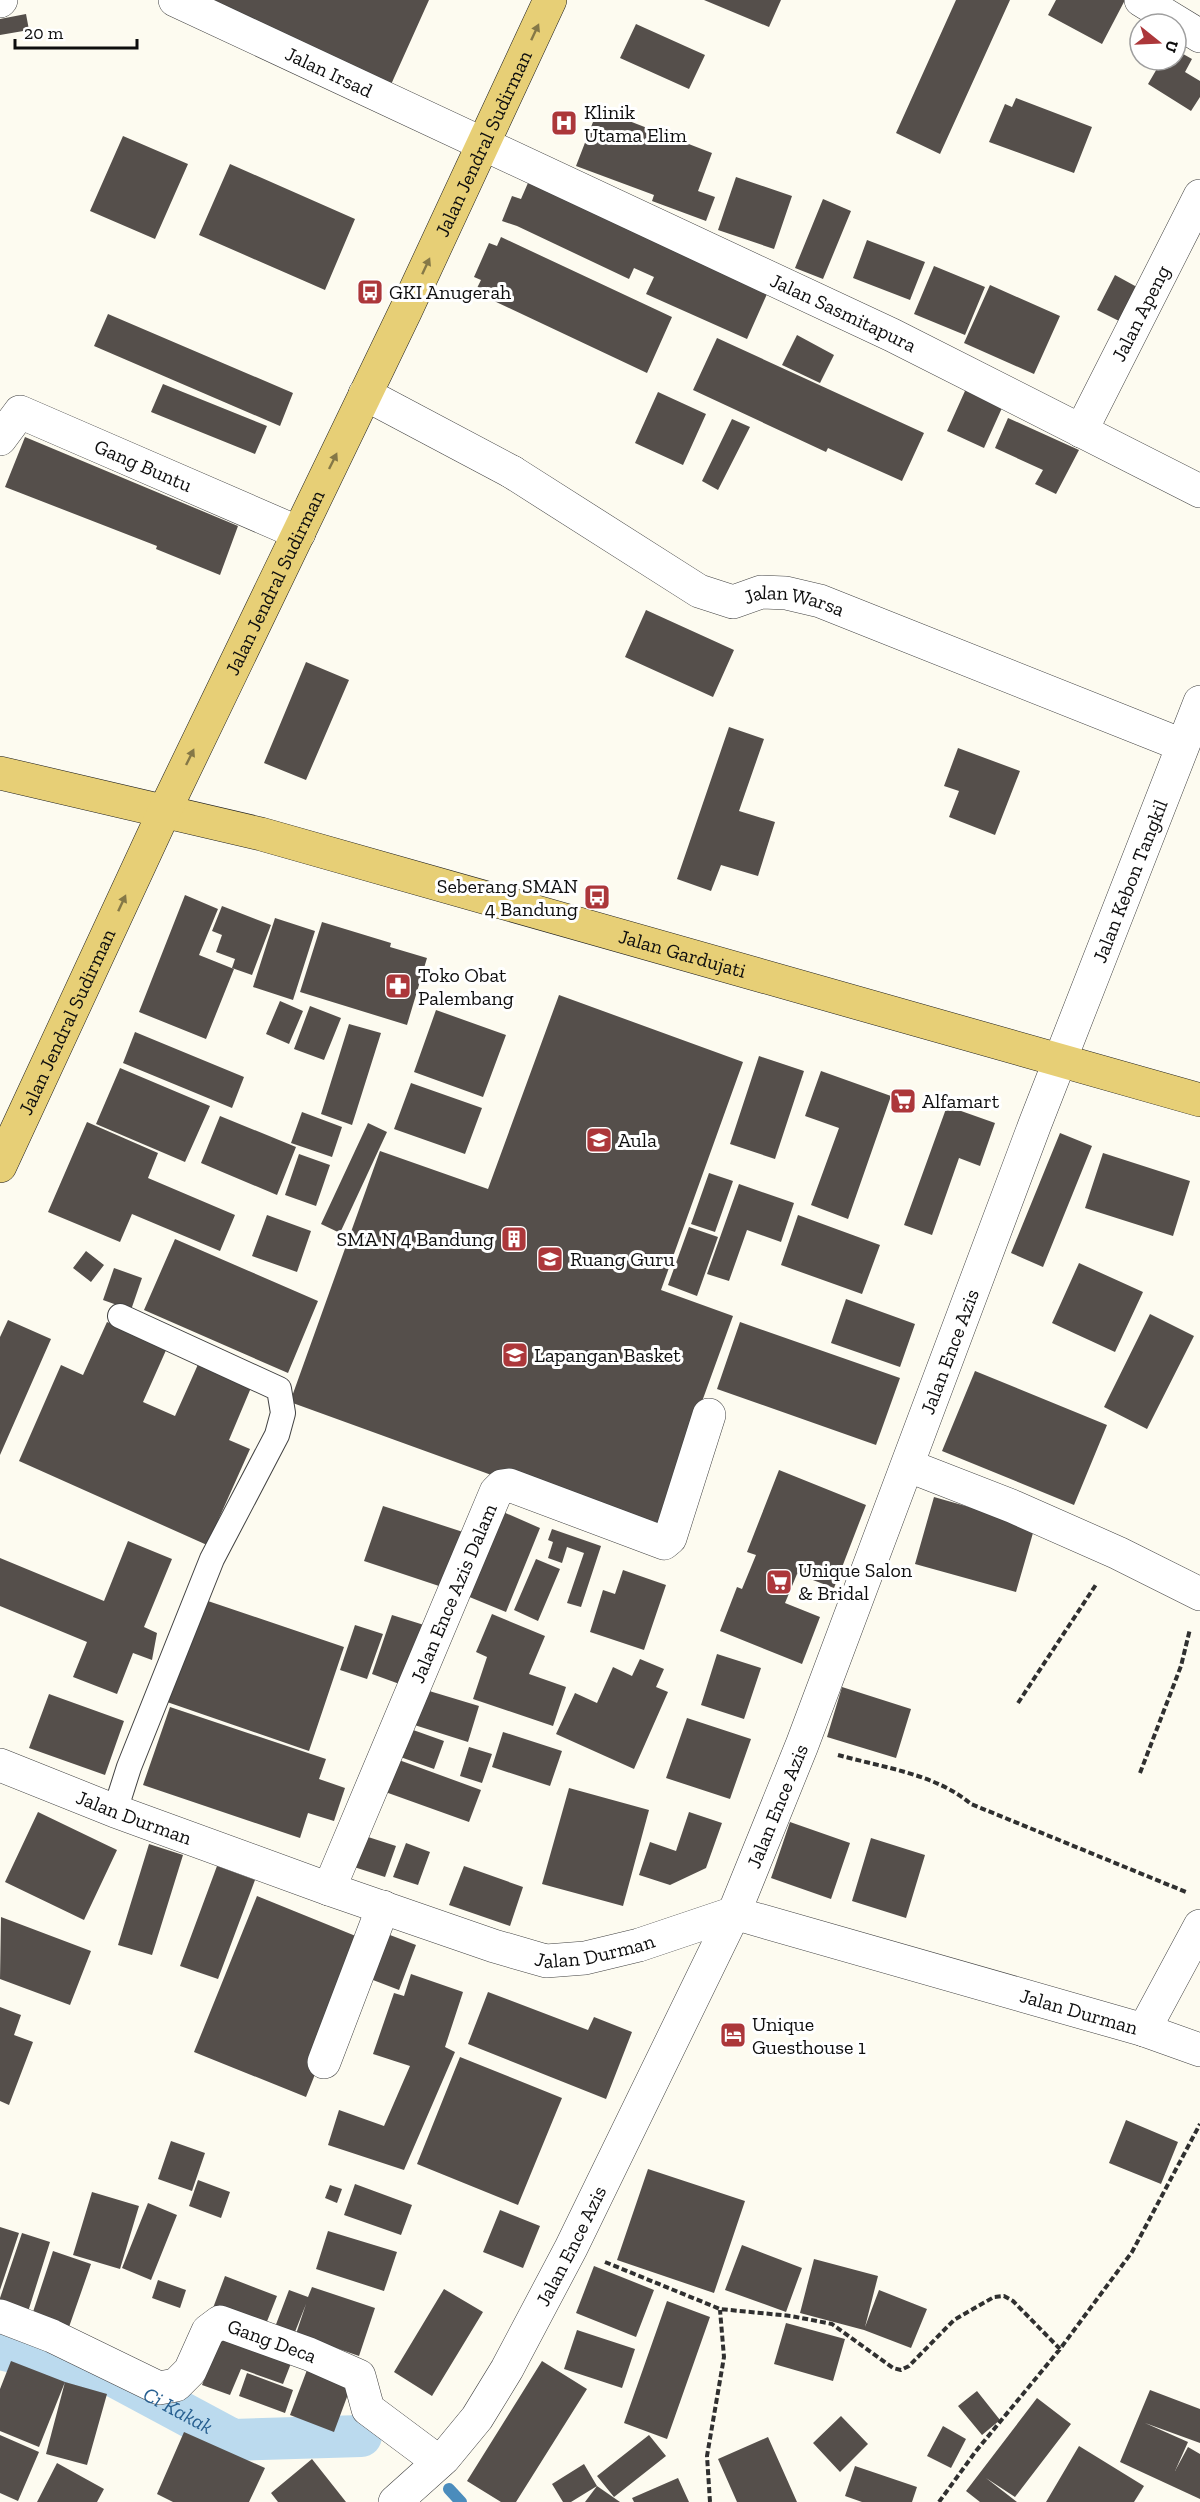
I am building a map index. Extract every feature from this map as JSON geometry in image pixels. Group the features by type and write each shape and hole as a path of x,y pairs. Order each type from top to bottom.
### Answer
{"main road":[{"name":"Jalan Jendral Sudirman","path":"0,1166 165,810 299,533 550,0"},
{"name":"Jalan Gardujati","path":"0,773 272,837 1200,1100"}],"street":[{"name":"Jalan Irsad","path":"175,0 482,144"},
{"path":"1141,0 1200,36"},
{"name":"Jalan Sasmitapura","path":"482,144 892,335 1200,491"},
{"name":"Jalan Apeng","path":"1081,431 1200,196"},
{"name":"Jalan Warsa","path":"365,394 512,472 699,591 733,602 761,592 786,593 820,601 1182,745"},
{"name":"Gang Buntu","path":"0,439 20,412 299,533"},
{"name":"Jalan Kebon Tangkil","path":"1061,1060 1200,702"},
{"name":"Jalan Ence Azis","path":"395,2502 439,2462 477,2418 507,2369 571,2248 734,1913 802,1745 909,1466 1061,1060"},
{"name":"Jalan Ence Azis Dalam","path":"329,1889 496,1492 502,1486 509,1485 664,1543 670,1538 710,1415"},
{"path":"909,1466 1014,1507 1118,1553 1196,1608"},
{"name":"Jalan Durman","path":"0,1765 115,1811 329,1889 546,1961 585,1958 639,1945 734,1913 1144,2030 1200,2050"},
{"path":"324,2062 382,1908"},
{"path":"1144,2030 1200,1926"},
{"name":"Gang Deca","path":"0,2316 52,2336 159,2388 177,2385 190,2371 208,2331 220,2322 309,2354 359,2376 368,2409 439,2462"}],"lane":[{"path":"115,1811 129,1767 212,1559 277,1435 283,1413 279,1389 120,1316"}],"path":[{"path":"1018,1703 1118,1553"},
{"path":"1140,1773 1181,1666 1196,1608"},
{"path":"802,1745 906,1773 955,1791 970,1804 1187,1893"},
{"path":"939,2502 976,2451 1060,2349 1132,2252 1200,2124"},
{"path":"571,2248 720,2309 791,2316 832,2324 893,2368 902,2370 909,2366 954,2320 994,2297 1004,2296 1013,2301 1060,2349"},
{"path":"710,2502 707,2456 724,2357 720,2309"}],"building":[{"path":"191,0 429,0 389,89"},
{"path":"704,0 781,0 769,27"},
{"path":"956,0 1010,0 940,154 896,133"},
{"path":"1056,0 1125,0 1102,44 1048,15"},
{"path":"26,14 29,30 0,35 0,19"},
{"path":"636,24 705,55 689,89 620,58"},
{"path":"1155,72 1185,72 1200,81 1200,97 1191,111 1148,84"},
{"path":"1016,98 1092,127 1074,173 989,142 1005,104 1012,107"},
{"path":"598,109 712,153 698,191 715,197 706,221 652,201 654,195 576,166"},
{"path":"123,136 188,164 155,239 90,211"},
{"path":"230,164 355,219 325,290 199,235"},
{"path":"531,176 771,285 747,339 646,294 654,277 634,268 629,279 502,221 512,196 521,199"},
{"path":"736,177 792,196 774,249 718,230"},
{"path":"823,199 851,211 823,279 795,268"},
{"path":"501,237 672,317 647,373 475,292 481,280 474,277 489,243 497,246"},
{"path":"867,240 925,262 910,300 853,278"},
{"path":"934,266 985,287 965,335 914,314"},
{"path":"1115,275 1146,292 1129,326 1097,310"},
{"path":"990,285 1060,316 1034,374 964,343"},
{"path":"108,314 293,393 280,426 94,346"},
{"path":"797,335 834,355 820,383 782,365"},
{"path":"717,338 924,433 902,481 828,448 826,452 693,390"},
{"path":"969,382 1006,399 984,448 947,431"},
{"path":"163,384 267,426 255,454 151,412"},
{"path":"658,392 706,414 683,465 635,443"},
{"path":"1008,418 1079,450 1056,494 1035,484 1043,470 995,448"},
{"path":"732,419 750,427 718,490 702,481"},
{"path":"25,437 238,526 220,575 156,549 157,546 5,487"},
{"path":"646,610 734,650 713,697 625,657"},
{"path":"306,662 349,680 306,780 264,763"},
{"path":"729,727 764,739 739,811 775,822 758,876 721,865 711,891 677,879"},
{"path":"958,748 1020,771 995,835 949,817 959,791 944,786"},
{"path":"185,895 218,909 199,955 234,969 206,1039 139,1012"},
{"path":"222,906 271,925 252,975 232,968 235,959 216,952 222,935 212,931"},
{"path":"275,918 315,931 293,1000 253,987"},
{"path":"322,922 391,943 390,947 427,958 407,1025 300,992"},
{"name":"SMA N 4 Bandung","path":"559,995 743,1062 661,1290 733,1316 654,1534 290,1402 380,1151 488,1189"},
{"path":"280,1001 303,1011 289,1044 266,1034"},
{"path":"310,1006 341,1018 324,1060 294,1049"},
{"path":"436,1010 506,1035 483,1097 414,1072"},
{"path":"349,1024 381,1033 352,1125 321,1114"},
{"path":"135,1032 244,1077 232,1108 123,1063"},
{"path":"759,1056 804,1071 775,1159 730,1144"},
{"path":"120,1068 210,1106 185,1162 96,1124"},
{"path":"821,1071 891,1096 848,1219 811,1205 839,1128 805,1116"},
{"path":"411,1083 482,1108 465,1154 394,1129"},
{"path":"947,1106 995,1123 980,1166 959,1158 932,1235 904,1225"},
{"path":"302,1112 342,1127 332,1157 291,1143"},
{"path":"220,1116 296,1147 277,1195 201,1163"},
{"path":"87,1122 158,1153 148,1178 235,1215 220,1251 132,1214 120,1242 48,1212"},
{"path":"368,1123 387,1132 340,1233 321,1224"},
{"path":"1060,1133 1092,1146 1043,1267 1011,1253"},
{"path":"1103,1153 1190,1181 1173,1236 1085,1208"},
{"path":"299,1154 330,1165 316,1206 285,1195"},
{"path":"709,1173 733,1181 715,1232 691,1224"},
{"path":"739,1184 794,1203 781,1242 747,1230 729,1281 707,1274"},
{"path":"267,1215 311,1231 297,1272 252,1256"},
{"path":"798,1215 880,1245 862,1294 781,1265"},
{"path":"689,1227 718,1237 697,1296 668,1285"},
{"path":"175,1239 318,1301 288,1373 144,1310"},
{"path":"86,1251 104,1265 91,1282 73,1268"},
{"path":"1079,1263 1143,1292 1115,1352 1052,1323"},
{"path":"114,1268 142,1278 131,1310 103,1300"},
{"path":"846,1299 915,1324 900,1367 831,1343"},
{"path":"1150,1314 1194,1336 1147,1429 1104,1407"},
{"path":"8,1320 51,1339 0,1455 0,1337"},
{"path":"107,1322 167,1348 143,1402 175,1416 200,1360 253,1383 229,1440 250,1449 207,1545 19,1461 61,1365 83,1375"},
{"path":"740,1322 900,1378 876,1445 717,1389"},
{"path":"975,1371 1107,1425 1074,1505 942,1451"},
{"path":"779,1470 866,1505 834,1588 797,1574 785,1603 820,1617 802,1664 720,1631 737,1587 742,1589 756,1555 747,1552"},
{"path":"934,1497 1035,1526 1016,1592 915,1564"},
{"path":"383,1506 463,1532 445,1588 364,1561"},
{"path":"501,1511 540,1528 506,1612 467,1596"},
{"path":"552,1529 601,1546 581,1607 567,1603 584,1553 567,1547 562,1563 548,1558 553,1542 548,1540"},
{"path":"128,1541 172,1559 144,1627 157,1633 152,1660 133,1653 117,1694 73,1677 87,1642 0,1606 0,1558 104,1601"},
{"path":"536,1559 560,1569 538,1621 514,1610"},
{"path":"623,1570 666,1585 644,1650 590,1632 603,1590 615,1594"},
{"path":"202,1599 344,1647 309,1751 167,1702"},
{"path":"492,1614 545,1636 529,1674 566,1687 553,1726 473,1699 487,1657 476,1652"},
{"path":"392,1615 424,1625 405,1686 372,1674"},
{"path":"355,1625 383,1634 367,1679 340,1670"},
{"path":"717,1654 761,1668 744,1719 701,1705"},
{"path":"640,1659 664,1669 656,1687 668,1692 634,1769 556,1734 575,1693 597,1703 613,1667 632,1676"},
{"path":"416,1687 479,1706 468,1742 405,1722"},
{"path":"842,1687 911,1709 896,1758 827,1737"},
{"path":"49,1694 124,1721 105,1775 29,1748"},
{"path":"170,1707 326,1759 319,1779 345,1788 334,1821 308,1813 300,1838 143,1785"},
{"path":"687,1718 751,1739 730,1799 666,1778"},
{"path":"402,1726 444,1741 434,1769 392,1754"},
{"path":"503,1732 562,1751 550,1786 492,1767"},
{"path":"469,1747 492,1754 482,1783 460,1776"},
{"path":"388,1756 481,1790 469,1822 377,1789"},
{"path":"569,1788 649,1810 623,1906 542,1884"},
{"path":"38,1812 117,1850 84,1920 5,1882"},
{"path":"689,1812 722,1823 706,1868 670,1885 639,1875 650,1842 676,1851"},
{"path":"790,1822 850,1843 831,1899 771,1878"},
{"path":"365,1836 396,1846 385,1877 354,1867"},
{"path":"871,1838 925,1855 906,1918 852,1901"},
{"path":"406,1843 430,1852 418,1885 393,1877"},
{"path":"149,1844 183,1855 152,1955 118,1945"},
{"path":"217,1866 255,1880 218,1979 180,1966"},
{"path":"464,1866 523,1887 510,1926 449,1905"},
{"path":"257,1896 368,1941 306,2097 194,2052"},
{"path":"1,1917 91,1951 70,2005 0,1979"},
{"path":"377,1930 416,1945 399,1990 360,1975"},
{"path":"411,1974 463,1992 445,2047 455,2052 404,2170 328,2145 339,2110 384,2126 410,2066 373,2054 394,1993 404,1996"},
{"path":"488,1992 588,2030 594,2017 632,2032 606,2099 468,2044"},
{"path":"0,2007 21,2015 14,2035 33,2042 9,2105 0,2101"},
{"path":"460,2057 562,2098 518,2205 417,2164"},
{"path":"1126,2120 1178,2142 1161,2184 1109,2163"},
{"path":"171,2141 205,2153 192,2191 158,2179"},
{"path":"648,2169 745,2201 714,2293 617,2260"},
{"path":"198,2180 230,2192 221,2218 189,2206"},
{"path":"355,2184 412,2205 401,2235 344,2215"},
{"path":"330,2185 342,2189 337,2203 325,2198"},
{"path":"92,2192 139,2206 120,2269 73,2255"},
{"path":"148,2203 177,2215 151,2280 122,2268"},
{"path":"500,2210 540,2226 523,2268 483,2252"},
{"path":"0,2227 19,2233 0,2290"},
{"path":"328,2231 397,2252 384,2291 316,2269"},
{"path":"22,2233 50,2242 27,2315 0,2306 0,2298"},
{"path":"742,2245 802,2268 786,2312 725,2290"},
{"path":"53,2251 91,2264 69,2327 32,2315"},
{"path":"814,2259 878,2276 865,2327 879,2290 927,2309 911,2348 864,2330 800,2313"},
{"path":"594,2266 654,2290 636,2337 576,2313"},
{"path":"225,2276 277,2296 266,2324 210,2316"},
{"path":"158,2280 186,2290 180,2308 152,2298"},
{"path":"312,2287 375,2308 359,2356 296,2334 306,2304 291,2342 272,2335 289,2290 308,2297"},
{"path":"444,2289 483,2312 432,2396 394,2372"},
{"path":"667,2301 710,2317 667,2439 624,2423"},
{"path":"786,2323 845,2339 833,2381 774,2364"},
{"path":"224,2328 295,2353 283,2384 241,2369 230,2395 202,2385"},
{"path":"577,2330 635,2349 622,2388 564,2369"},
{"path":"11,2361 65,2382 39,2447 0,2431 0,2389"},
{"path":"542,2361 587,2389 516,2502 501,2502 467,2481"},
{"path":"310,2362 354,2378 334,2432 290,2415"},
{"path":"247,2373 293,2390 285,2413 239,2396"},
{"path":"65,2382 107,2394 87,2465 46,2454"},
{"path":"1150,2390 1200,2409 1200,2443 1145,2423 1188,2442 1175,2471 1188,2447 1200,2454 1200,2499 1120,2462"},
{"path":"977,2391 1000,2420 982,2435 958,2406"},
{"path":"1037,2398 1071,2424 1015,2497 986,2478 1017,2502 980,2502 966,2491"},
{"path":"841,2416 868,2444 840,2472 813,2443"},
{"path":"943,2426 966,2439 951,2468 927,2456"},
{"path":"184,2432 265,2468 249,2502 173,2502 157,2494"},
{"path":"0,2435 39,2452 18,2501 0,2493"},
{"path":"649,2435 666,2456 614,2497 597,2476"},
{"path":"768,2437 797,2502 737,2502 718,2459"},
{"path":"1079,2446 1144,2486 1134,2502 1046,2502"},
{"path":"312,2459 346,2502 278,2502 271,2493"},
{"path":"57,2463 104,2489 97,2502 37,2502"},
{"path":"584,2464 597,2486 571,2502 563,2502 552,2484"},
{"path":"855,2466 917,2487 912,2502 862,2502 845,2496"},
{"path":"678,2478 689,2502 634,2502 632,2498"},
{"path":"597,2486 620,2502 585,2502"}],"waterway":[{"name":"Ci Kakak","path":"0,2349 110,2374 233,2440 361,2436"},
{"name":"Ci Kakak","path":"449,2489 461,2502"}],"place":[{"name":"Klinik Utama Elim","path":"564,123"},
{"name":"GKI Anugerah","path":"370,292"},
{"name":"Seberang SMAN 4 Bandung","path":"597,897"},
{"name":"Toko Obat Palembang","path":"398,986"},
{"name":"Alfamart","path":"903,1101"},
{"name":"Aula","path":"599,1140"},
{"name":"SMA N 4 Bandung","path":"514,1239"},
{"name":"Ruang Guru","path":"550,1259"},
{"name":"Lapangan Basket","path":"515,1355"},
{"name":"Unique Salon & Bridal","path":"779,1582"},
{"name":"Unique Guesthouse 1","path":"733,2035"}]}
